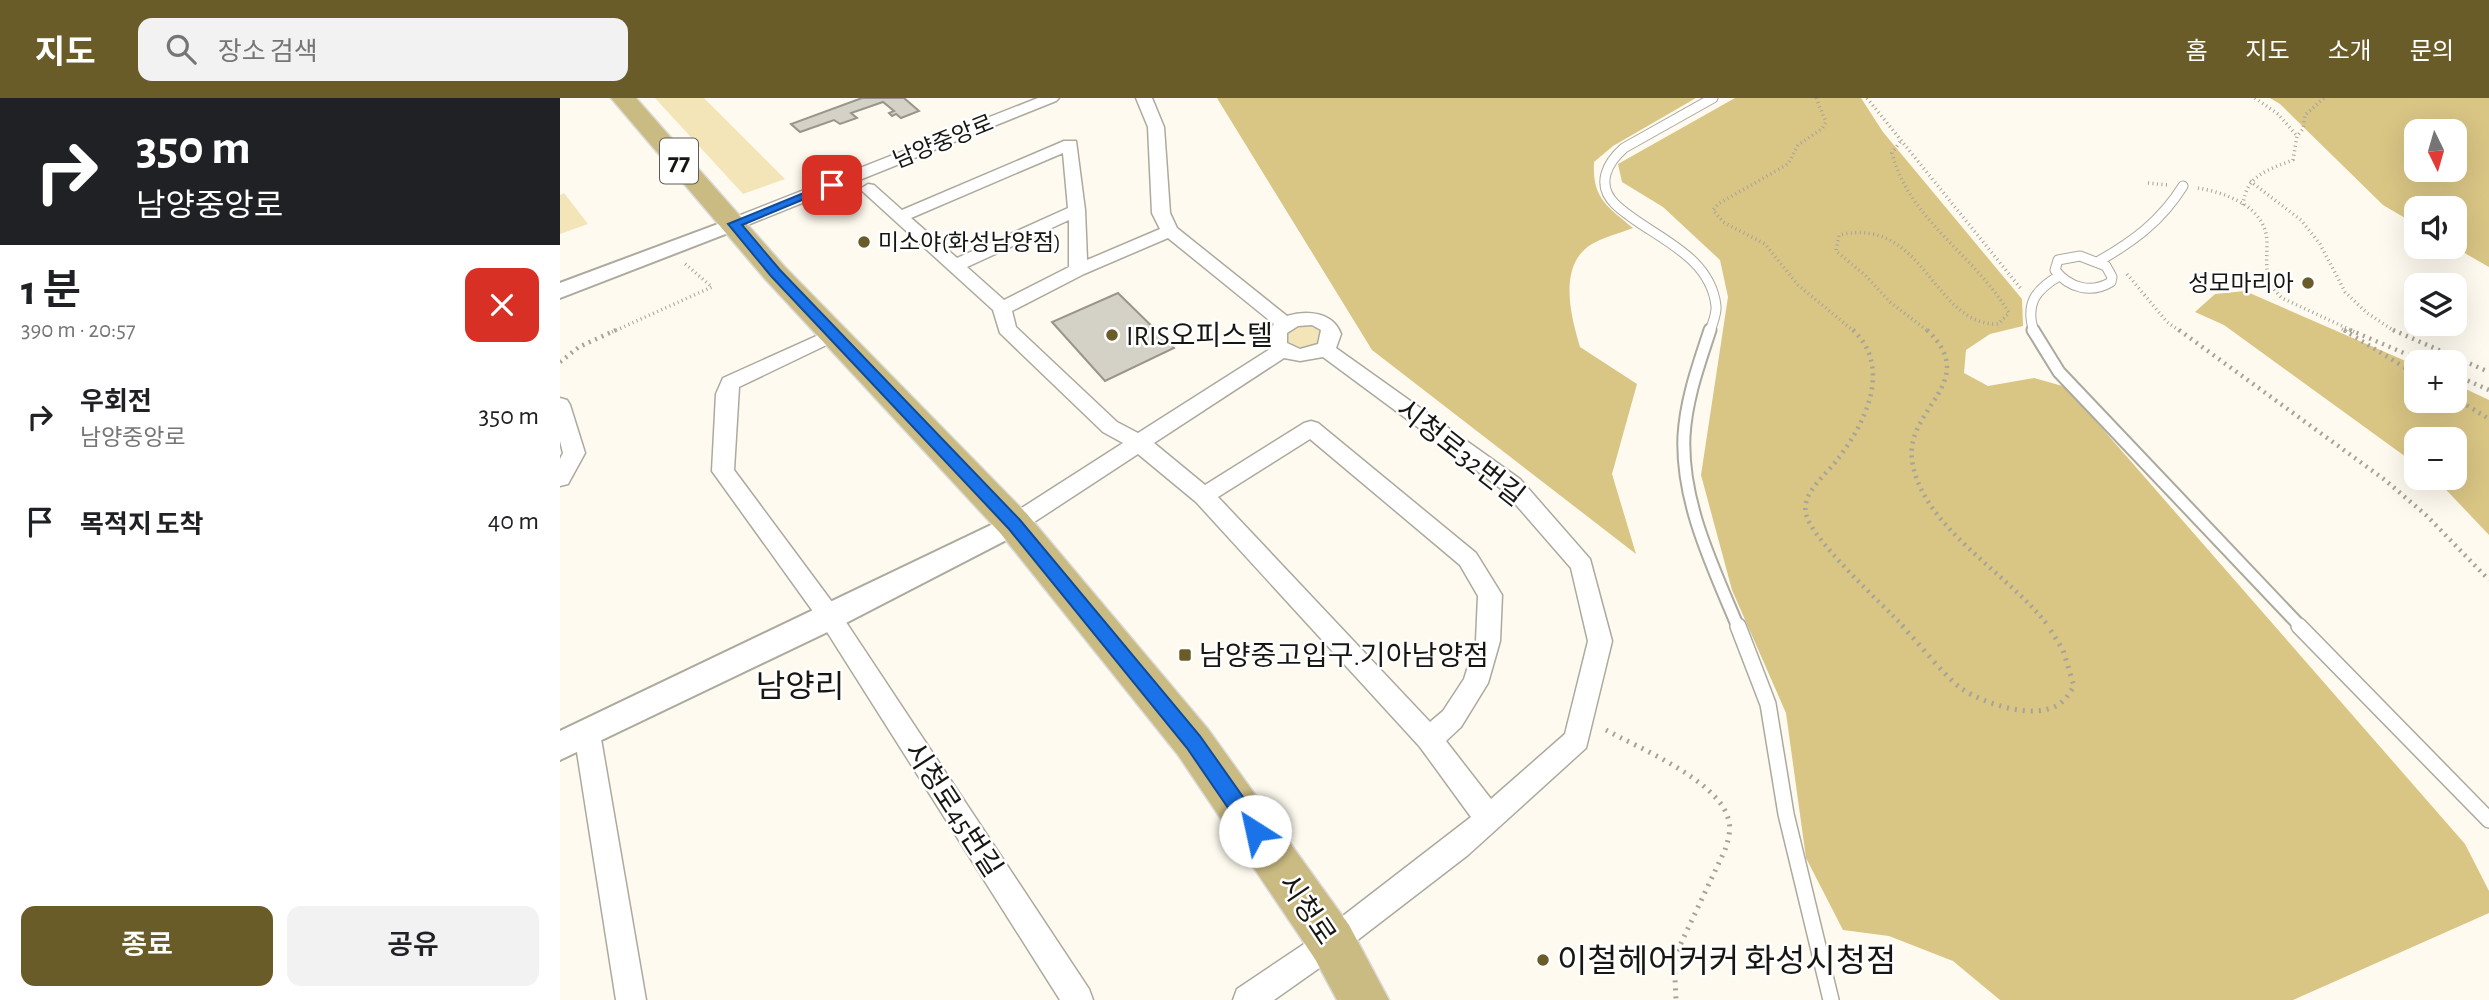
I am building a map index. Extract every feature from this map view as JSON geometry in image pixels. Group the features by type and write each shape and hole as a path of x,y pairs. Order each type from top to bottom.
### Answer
{"main road":[{"name":"시청로","path":"623,98 775,273 1014,524 1193,742 1332,942 1364,1000"}],"street":[{"name":"남양중앙로","path":"560,291 1051,98"},
{"path":"1144,98 1156,127 1161,213 1170,231 1209,265 1286,324"},
{"name":"남양중앙로","path":"899,217 1070,144 1077,210 1078,270"},
{"path":"868,189 1002,308 1007,329 1110,427 1139,443 1204,496 1429,739 1489,818"},
{"path":"955,266 1077,210"},
{"path":"1002,308 1078,270 1170,231"},
{"path":"1304,318 1314,319 1329,325 1333,337 1325,349 1298,355 1282,351 1275,340 1276,335 1286,324 1304,318"},
{"name":"시청로45번길","path":"834,334 730,383 726,394 723,471 830,617 1078,1000"},
{"name":"시청로32번길","path":"1248,1000 1332,942 1458,846 1577,740 1600,641 1582,565 1512,485 1325,349"},
{"path":"560,746 830,617 1014,524 1282,351"},
{"path":"560,405 567,456 560,478"},
{"path":"1204,496 1311,428 1468,559 1490,595 1488,641 1475,683 1452,719 1429,739"},
{"path":"587,733 631,1000"}],"lane":[{"path":"1700,107 1713,98"},
{"path":"1719,98 1621,149 1606,167 1604,179 1614,203 1690,259 1711,284 1716,296 1717,309 1687,409 1684,456 1689,488 1708,553 1763,689 1776,742 1786,813 1819,941 1830,1000"},
{"path":"2099,261 2161,219 2183,186"},
{"path":"2080,256 2099,261 2110,271 2112,277 2111,282 2100,288 2073,285 2059,276 2055,265 2063,257 2080,256"},
{"path":"2059,276 2045,282 2030,299 2031,326 2036,339 2059,372 2234,559 2489,820"}],"path":[{"path":"1816,98 1826,122 1822,129 1798,145 1788,164 1718,204 1713,210 1726,224 1764,244 1808,296 1861,337 1870,353 1874,375 1867,410 1837,460 1811,492 1805,509 1810,522 1824,542 1961,688 1988,703 2023,709 2047,709 2064,702 2074,686 2072,671 2060,645 2043,619 1987,562 1942,524 1921,493 1911,446 1918,426 1941,390 1947,369 1945,353 1935,338 1887,299 1836,251 1839,235 1853,231 1886,238 1905,248 1969,320 1981,325 1995,325 2004,321 2009,313 2002,296 1928,219 1911,197 1893,163 1892,153 1900,142"},
{"path":"1867,98 2030,299"},
{"path":"2255,98 2278,114 2297,136"},
{"path":"2243,205 2243,190 2250,181 2292,160 2305,115 2324,98"},
{"path":"2250,181 2286,205 2315,235 2329,262 2332,275 2351,299 2380,324 2408,339 2489,372"},
{"path":"2148,183 2209,190 2243,205 2265,228 2264,264 2272,287 2281,298 2404,353"},
{"path":"560,362 579,347 712,288 669,249"},
{"path":"2112,253 2167,322 2385,480 2427,516 2489,580"},
{"path":"2326,320 2404,367"},
{"path":"2467,380 2489,390"},
{"path":"2467,405 2489,419"},
{"path":"1606,730 1698,783 1718,800 1729,820 1730,837 1704,899 1686,925 1674,960 1673,985 1676,1000"}],"shaded area":[{"path":"655,98 704,98 785,179 743,194"},
{"path":"1217,98 1696,98 1613,146 1594,162 1596,184 1603,200 1633,228 1592,244 1581,253 1570,278 1573,321 1580,347 1637,384 1612,474 1636,554 1372,350"},
{"path":"1735,98 1861,98 1883,132 2022,299 2023,326 1990,334 1966,350 1964,373 1988,386 2034,378 2066,387 2465,844 2489,891 2489,913 2293,1000 2000,1000 1953,961 1889,936 1843,930 1806,858 1786,713 1732,590 1701,475 1728,297 1720,260 1663,207 1622,182 1618,164"},
{"path":"2270,98 2489,98 2489,267 2467,254 2467,196 2404,196 2404,217 2383,205 2280,104"},
{"path":"564,193 588,224 560,234 560,195"},
{"path":"2245,291 2404,360 2404,413 2467,413 2467,390 2489,400 2489,535 2446,490 2467,490 2467,427 2404,427 2404,456 2224,325 2195,312 2215,294"},
{"path":"1304,325 1320,329 1320,341 1306,348 1290,346 1286,339 1289,332"}],"building":[{"path":"862,98 904,98 919,111 901,118 896,114 892,116 889,113 894,111 883,102 851,113 857,118 840,124 834,120 800,132 791,124"},
{"name":"IRIS오피스텔","path":"1118,293 1174,348 1105,381 1052,322"}],"place":[{"name":"미소야(화성남양점)","path":"864,242"},
{"name":"성모마리아","path":"2308,283"},
{"name":"IRIS오피스텔","path":"1112,335"},
{"name":"남양중고입구.기아남양점","path":"1185,655"},
{"name":"이철헤어커커 화성시청점","path":"1543,960"}],"district":[{"name":"남양리","path":"800,686"}],"route":[{"path":"832,185 734,224 775,273 1014,524 1193,742 1255,831"}]}
